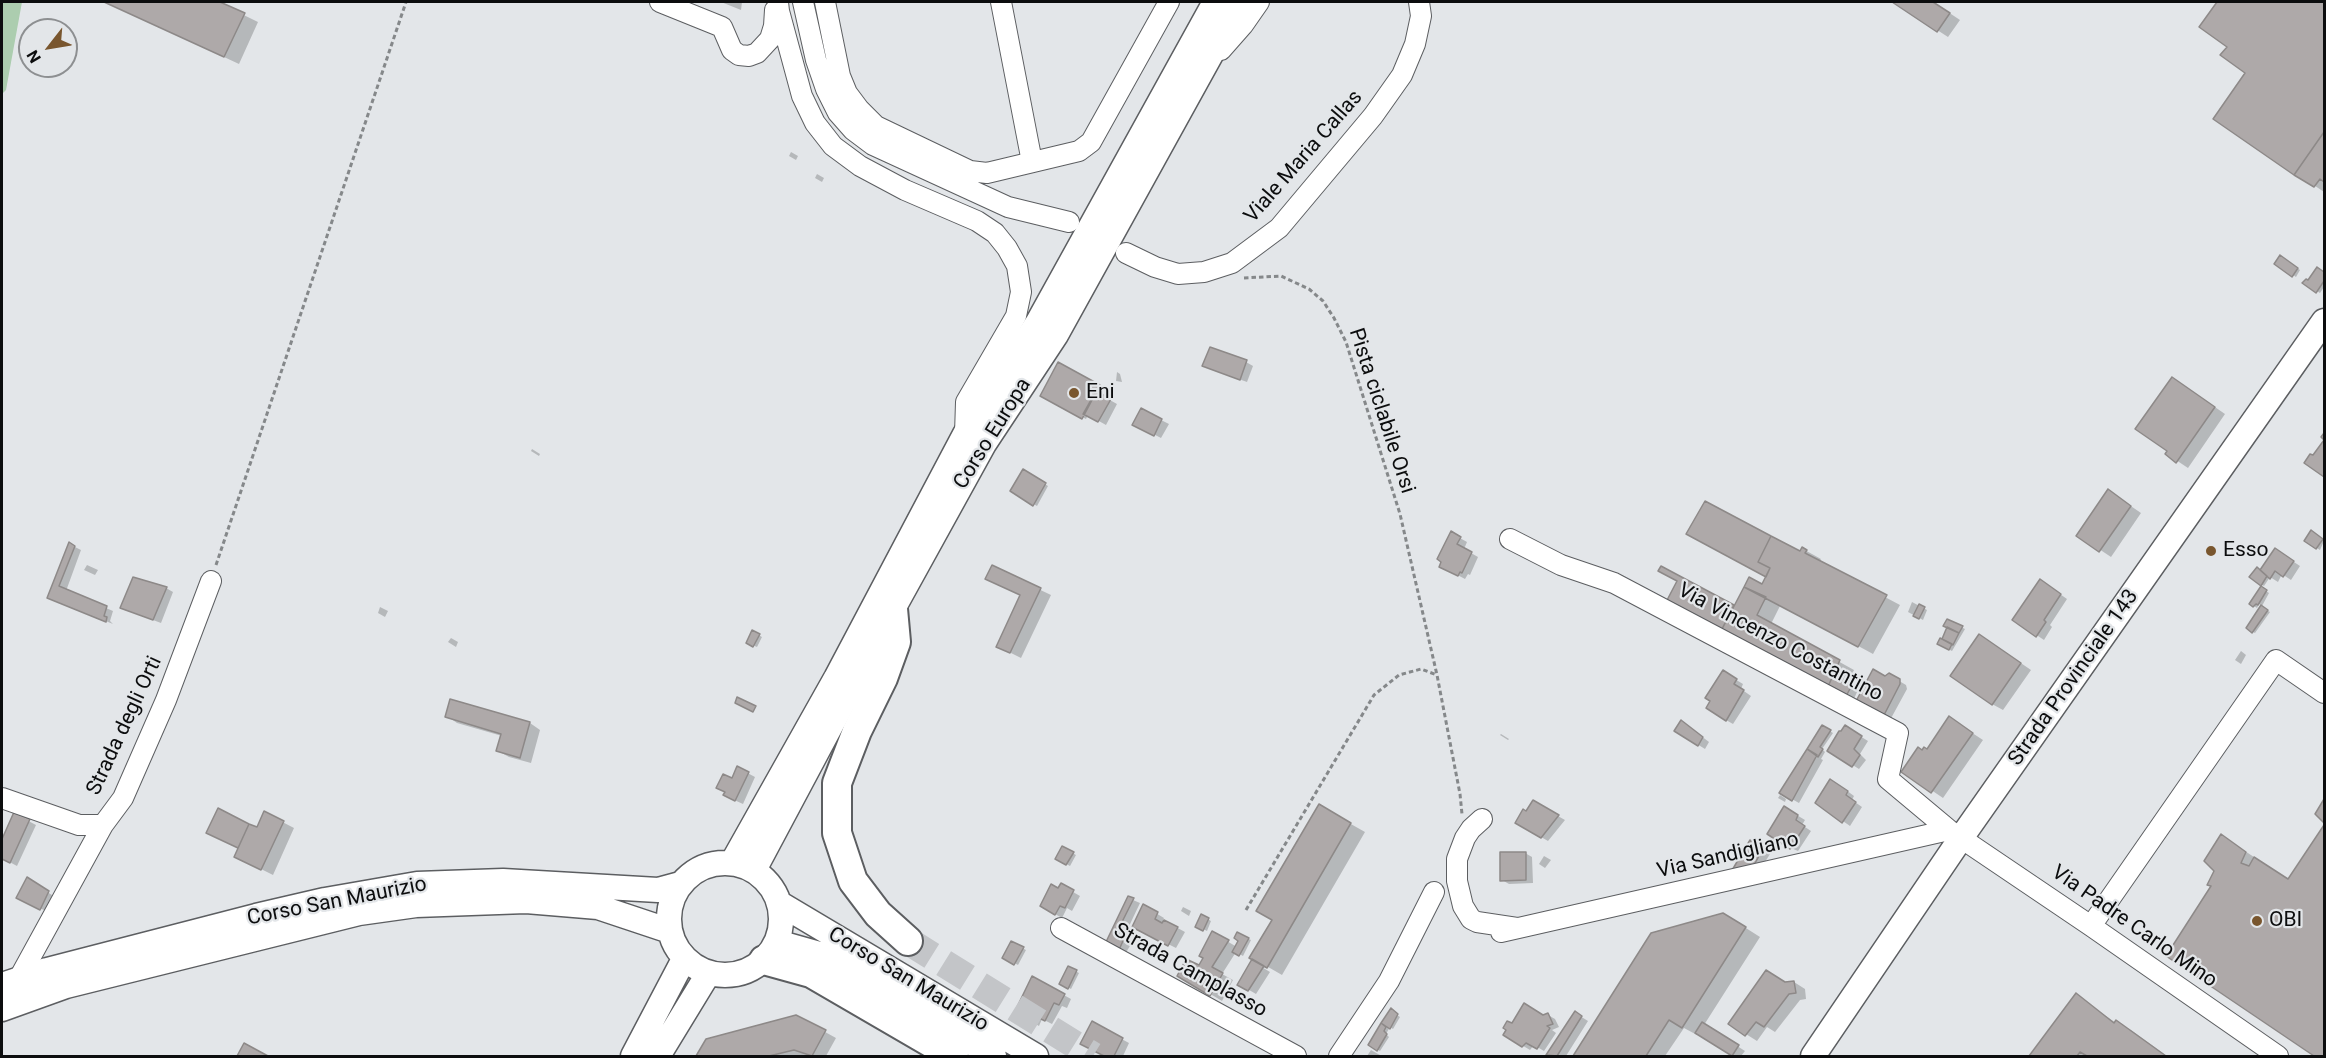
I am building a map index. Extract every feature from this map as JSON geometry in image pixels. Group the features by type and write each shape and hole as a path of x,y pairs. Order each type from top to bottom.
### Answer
{"highway":[{"path":"893,609 896,642 883,678 856,731 837,783 837,833 853,881 878,914 908,941"},
{"path":"771,951 954,1056"}],"main road":[{"name":"Corso Europa","path":"743,867 836,678 965,434 1038,322 1215,2"},
{"name":"Corso Europa","path":"743,867 893,609 984,444 1056,335 1240,2"},
{"name":"Strada Provinciale 143","path":"1814,1056 1955,834 2187,519 2325,321"},
{"path":"712,864 743,867 765,879 774,890 782,923 771,951 752,969 738,975 708,974 695,968 684,959 675,946 668,915 672,899 680,885 695,871 712,864"},
{"name":"Corso San Maurizio","path":"10,982 47,970 256,916 325,900 417,884 503,881 658,890 680,885"},
{"name":"Corso San Maurizio","path":"2,1009 66,986 359,913 416,904 526,901 598,907 670,931"},
{"name":"Corso San Maurizio","path":"779,903 1036,1056"},
{"name":"Corso San Maurizio","path":"771,951 822,955 994,1056"},
{"path":"633,1056 684,959"},
{"path":"658,1056 708,974"}],"street":[{"path":"660,2 722,27 732,50 739,55 749,56 757,53 770,39 777,2"},
{"path":"777,2 802,96 815,123 833,146 861,166 905,190 977,220 995,232 1017,266 1020,292 1016,316 966,402 965,434"},
{"path":"803,2 816,60 826,89 837,113 853,130 882,149 1008,207 1069,222"},
{"path":"825,2 844,84 859,109 876,126 970,171 987,172 1079,151 1091,142 1169,2"},
{"path":"1001,2 1032,162"},
{"path":"1200,75 1243,25 1259,2"},
{"name":"Viale Maria Callas","path":"1126,253 1155,267 1178,274 1204,272 1232,263 1279,228 1373,116 1402,75 1415,44 1421,16 1419,2"},
{"name":"Via Vincenzo Costantino","path":"1510,539 1562,565 1614,583 1898,733 1888,779 1955,834"},
{"name":"Strada degli Orti","path":"10,982 103,825 123,798 166,700 211,581"},
{"path":"2091,926 2276,660 2325,693"},
{"path":"2,798 79,825 103,825"},
{"name":"Via Sandigliano","path":"1482,819 1465,838 1457,859 1456,870 1463,906 1471,919 1509,930 1955,834"},
{"name":"Via Padre Carlo Mino","path":"1955,834 2278,1056"},
{"path":"1339,1056 1389,981 1434,892"},
{"name":"Strada Camplasso","path":"1061,928 1296,1056"}],"path":[{"path":"211,581 406,2"},
{"name":"Pista ciclabile Orsi","path":"1240,279 1269,275 1294,280 1323,301 1346,342 1400,514 1437,675 1460,794 1461,819"},
{"path":"1246,910 1374,695 1399,675 1421,669 1437,675"}],"green space":[{"path":"2,2 22,2 6,90 2,94"}],"building":[{"path":"104,2 220,2 245,13 224,57"},
{"path":"1892,2 1933,2 1950,13 1937,32"},
{"path":"2217,2 2324,2 2324,132 2294,175 2213,119 2245,73 2220,55 2227,47 2199,27"},
{"path":"2324,132 2324,182 2320,179 2314,187 2294,175"},
{"path":"2280,255 2298,268 2292,277 2274,264"},
{"path":"2317,267 2324,272 2324,281 2316,293 2302,283 2308,280"},
{"path":"1210,347 1247,360 1240,380 1202,366"},
{"path":"1058,362 1100,385 1082,419 1040,396"},
{"path":"2172,377 2215,407 2176,463 2165,454 2167,451 2135,429"},
{"path":"1096,391 1111,399 1098,422 1083,414"},
{"path":"1141,408 1162,419 1154,436 1132,425"},
{"path":"2324,440 2324,477 2304,463"},
{"path":"1023,469 1046,483 1033,506 1010,491"},
{"path":"2108,489 2131,506 2099,552 2076,536"},
{"path":"1705,501 1771,536 1758,562 1770,568 1766,577 1686,534"},
{"path":"2311,530 2323,539 2316,549 2304,541"},
{"path":"1451,531 1461,537 1457,544 1472,552 1462,573 1460,572 1458,576 1439,567 1441,562 1437,559"},
{"path":"1771,536 1800,551 1802,547 1807,550 1805,553 1887,595 1858,647 1744,587 1749,577 1762,584 1770,568 1758,562"},
{"path":"69,542 75,546 59,586 107,606 104,616 107,617 106,622 47,598"},
{"path":"2275,548 2294,561 2283,577 2275,571 2270,579 2260,570"},
{"path":"992,565 1041,588 1010,653 996,647 1020,595 985,579"},
{"path":"1661,566 1734,605 1720,633 1665,604 1677,581 1658,571"},
{"path":"2257,567 2267,576 2261,586 2249,577"},
{"path":"133,577 167,587 153,620 120,608"},
{"path":"2040,579 2061,594 2036,637 2012,620"},
{"path":"2261,586 2267,590 2258,605 2253,607 2249,604"},
{"path":"1744,587 1766,597 1757,615 1840,660 1826,691 1720,633"},
{"path":"1919,604 1925,607 1919,619 1913,616"},
{"path":"2261,605 2268,610 2252,633 2246,628"},
{"path":"1947,619 1963,626 1959,633 1943,626"},
{"path":"1947,627 1959,633 1953,645 1942,639"},
{"path":"752,630 760,634 753,647 746,643"},
{"path":"1979,634 2021,663 1992,705 1950,676"},
{"path":"1940,638 1952,644 1949,650 1937,644"},
{"path":"1873,669 1885,676 1889,673 1900,679 1900,684 1882,719 1854,705"},
{"path":"1723,670 1737,679 1734,684 1744,690 1726,721 1706,708 1710,701 1705,698"},
{"path":"1834,673 1852,685 1844,700 1826,691"},
{"path":"737,697 756,706 753,712 735,703"},
{"path":"450,699 530,722 520,758 496,751 501,734 445,717"},
{"path":"1949,716 1973,733 1931,793 1901,772 1918,747 1922,750 1924,747 1927,749"},
{"path":"1681,720 1703,737 1698,746 1674,731"},
{"path":"1822,725 1831,730 1820,747 1823,749 1818,757 1807,749"},
{"path":"1845,725 1862,736 1854,749 1860,755 1852,767 1827,751"},
{"path":"1807,749 1817,755 1792,801 1779,793"},
{"path":"737,766 749,772 735,801 723,795 725,792 716,788 723,774 732,778"},
{"path":"1830,779 1848,791 1846,795 1856,802 1842,823 1815,803"},
{"path":"2324,799 2324,823 2315,814"},
{"path":"1533,800 1559,815 1541,838 1515,823 1523,809 1526,811"},
{"path":"1319,804 1351,823 1267,968 1249,958 1272,920 1256,911"},
{"path":"1784,806 1798,815 1796,820 1805,826 1790,849 1767,834"},
{"path":"218,808 249,824 238,848 206,833"},
{"path":"264,811 284,821 261,870 234,857 249,824 257,827"},
{"path":"14,812 30,819 10,863 2,859 2,839"},
{"name":"OBI","path":"2324,825 2324,1056 2314,1056 2166,956 2211,886 2207,885 2214,871 2204,861 2221,834 2246,852 2241,863 2249,866 2254,857 2288,879"},
{"path":"1750,840 1763,849 1754,865 1728,877"},
{"path":"1062,846 1074,852 1066,865 1055,859"},
{"path":"1500,852 1526,852 1526,880 1500,881"},
{"path":"27,877 49,891 40,910 16,898"},
{"path":"1061,883 1074,890 1065,908 1060,906 1055,915 1040,906 1051,884 1058,888"},
{"path":"1128,896 1134,898 1115,936 1123,941 1118,952 1105,944"},
{"path":"1143,904 1158,912 1155,919 1162,923 1164,920 1178,927 1168,946 1132,927"},
{"path":"1723,913 1746,927 1682,1028 1669,1020 1646,1056 1573,1056 1651,933"},
{"path":"1201,914 1209,918 1203,931 1195,927"},
{"path":"1212,931 1229,940 1212,967 1223,973 1210,996 1177,976 1186,959 1199,965 1203,958 1199,956"},
{"path":"1237,932 1249,938 1239,956 1232,952 1238,941 1234,938"},
{"path":"1011,941 1024,947 1014,965 1002,958"},
{"path":"1252,959 1264,966 1248,991 1237,985"},
{"path":"1068,966 1077,970 1068,989 1059,984"},
{"path":"1766,970 1785,982 1794,981 1796,993 1789,994 1764,1027 1756,1022 1745,1036 1728,1024"},
{"path":"1032,976 1065,994 1059,1005 1054,1003 1045,1021 1035,1016 1031,1023 1016,1014"},
{"path":"2076,993 2114,1023 2116,1020 2166,1056 2087,1056 2080,1052 2077,1056 2029,1056"},
{"path":"1524,1003 1543,1015 1548,1013 1553,1024 1547,1026 1550,1028 1537,1049 1526,1043 1522,1047 1503,1035 1506,1030 1503,1028 1507,1021 1512,1023"},
{"path":"1391,1008 1398,1014 1390,1029 1381,1023"},
{"path":"1575,1011 1582,1016 1557,1056 1546,1055"},
{"path":"796,1015 826,1030 812,1056 794,1050 769,1056 696,1056 706,1039"},
{"path":"1092,1021 1123,1038 1114,1056 1104,1056 1080,1044"},
{"path":"1702,1022 1739,1045 1732,1056 1695,1033"},
{"path":"1381,1023 1386,1027 1384,1031 1387,1034 1377,1051 1368,1045"},
{"path":"244,1043 268,1056 237,1056"}],"tunnel":[{"path":"908,941 1093,1056"}],"place":[{"name":"Eni","path":"1074,393"},
{"name":"Esso","path":"2211,551"},
{"name":"OBI","path":"2257,921"}]}
